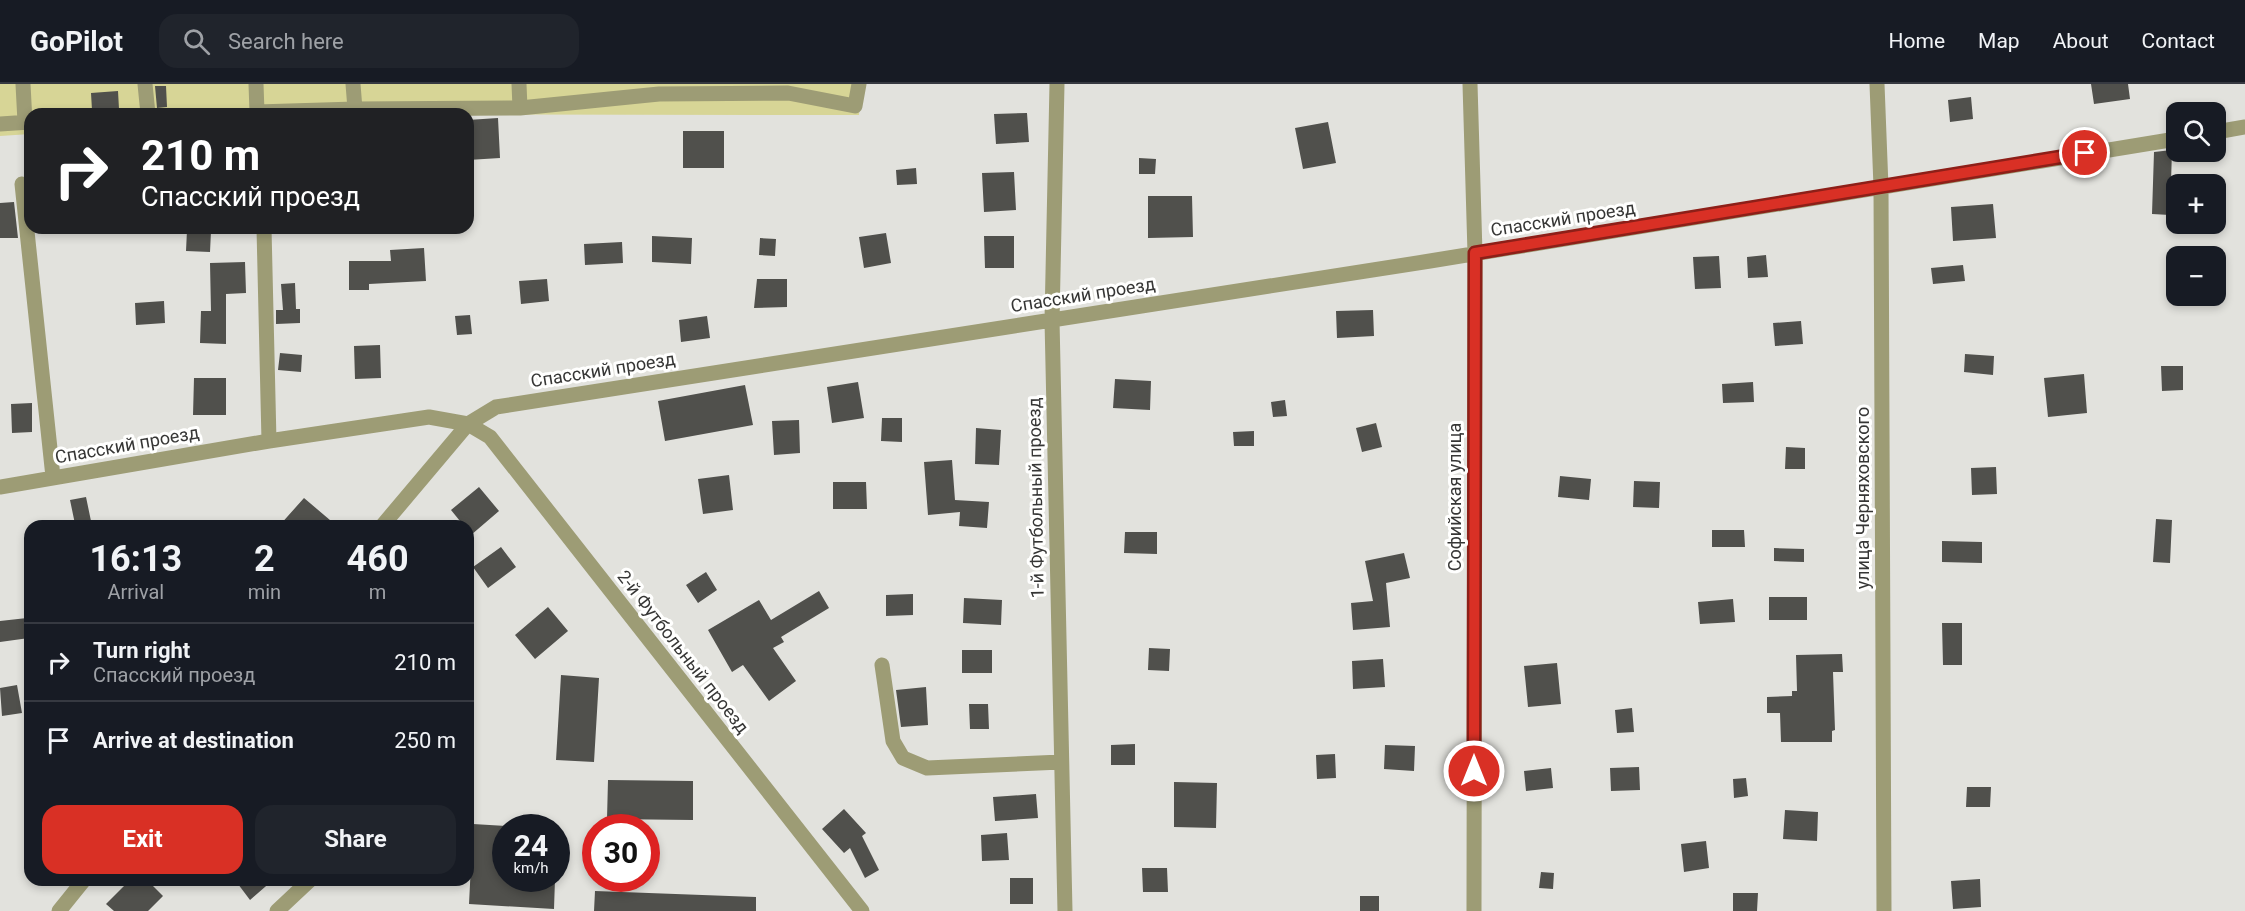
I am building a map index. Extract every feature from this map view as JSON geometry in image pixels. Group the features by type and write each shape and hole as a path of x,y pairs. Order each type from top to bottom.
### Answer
{"street":[{"path":"23,84 26,108"},
{"path":"145,84 147,108"},
{"path":"256,84 256,108"},
{"path":"353,84 355,108"},
{"path":"519,84 520,108"},
{"path":"474,108 520,108 658,89 787,88 855,106 859,84"},
{"name":"1-й Футбольный проезд","path":"1057,84 1052,320 1065,911"},
{"name":"Софийская улица","path":"1470,84 1475,253 1474,911"},
{"name":"улица Черняховского","path":"1877,84 1881,187 1884,911"},
{"path":"0,124 24,122"},
{"path":"2226,131 2245,128"},
{"name":"Спасский проезд","path":"0,487 269,441 429,417 468,424 496,407 1475,253 2166,141"},
{"path":"22,184 24,203"},
{"path":"27,234 53,477"},
{"path":"264,234 269,441"},
{"path":"387,520 468,424"},
{"name":"2-й Футбольный проезд","path":"468,424 490,437 862,911"},
{"path":"882,665 893,741 903,758 927,768 1062,762"},
{"path":"59,911 79,886"},
{"path":"277,911 304,886"}],"shaded area":[{"path":"0,84 861,84 859,115 474,115 474,108 24,108 24,134 0,136"}],"building":[{"path":"2091,84 2128,84 2130,99 2094,104"},
{"path":"155,86 166,86 167,107 157,108"},
{"path":"118,91 119,108 92,108 91,93"},
{"path":"1971,97 1973,119 1950,122 1948,100"},
{"path":"1027,113 1029,142 996,144 994,114"},
{"path":"498,118 500,158 474,160 474,120"},
{"path":"1328,122 1336,163 1303,169 1295,128"},
{"path":"683,131 724,131 724,168 683,168"},
{"path":"2166,151 2166,162 2172,162 2171,174 2166,174 2166,215 2152,214 2154,152"},
{"path":"1139,158 1156,159 1155,174 1139,174"},
{"path":"916,168 917,184 897,185 896,170"},
{"path":"1014,172 1016,210 984,212 982,173"},
{"path":"1148,196 1192,196 1193,237 1148,238"},
{"path":"14,202 18,238 0,238 0,203"},
{"path":"1993,204 1996,238 1953,241 1951,207"},
{"path":"886,233 891,263 864,268 859,237"},
{"path":"187,234 211,234 210,252 186,251"},
{"path":"652,236 692,238 691,264 652,262"},
{"path":"984,236 1014,236 1014,268 985,268"},
{"path":"760,238 776,239 775,256 759,255"},
{"path":"622,242 623,263 585,265 584,244"},
{"path":"424,248 426,281 369,284 369,290 349,290 349,261 391,261 390,250"},
{"path":"1766,255 1768,277 1748,278 1747,257"},
{"path":"1719,256 1721,288 1695,289 1693,257"},
{"path":"245,262 246,293 226,294 226,344 200,343 201,311 211,311 210,263"},
{"path":"1963,265 1965,281 1933,284 1931,268"},
{"path":"547,279 549,301 521,304 519,281"},
{"path":"757,279 787,279 787,307 754,308"},
{"path":"295,283 296,309 300,309 300,323 276,324 276,310 283,310 281,284"},
{"path":"164,301 165,323 136,325 135,303"},
{"path":"1373,310 1374,336 1337,338 1336,311"},
{"path":"470,315 472,334 457,335 455,316"},
{"path":"707,316 710,338 681,342 679,320"},
{"path":"1801,321 1803,344 1775,346 1773,323"},
{"path":"380,345 381,378 355,379 354,346"},
{"path":"280,353 302,355 301,372 278,370"},
{"path":"1965,354 1994,356 1993,375 1964,372"},
{"path":"2161,366 2183,366 2183,390 2162,391"},
{"path":"2084,374 2087,413 2048,417 2044,378"},
{"path":"194,378 226,378 226,415 193,415"},
{"path":"1115,379 1151,381 1150,410 1113,408"},
{"path":"858,382 864,418 832,423 827,387"},
{"path":"1753,382 1754,402 1723,403 1722,384"},
{"path":"745,385 753,425 665,441 658,401"},
{"path":"1285,400 1287,416 1273,417 1271,402"},
{"path":"32,403 32,432 12,433 11,404"},
{"path":"882,418 902,418 902,442 881,441"},
{"path":"799,420 800,453 774,455 772,421"},
{"path":"1376,423 1382,447 1362,452 1356,428"},
{"path":"976,428 1001,430 999,465 975,464"},
{"path":"1254,431 1254,446 1234,446 1233,432"},
{"path":"1786,447 1805,448 1805,469 1785,469"},
{"path":"952,460 955,500 989,502 987,528 959,526 960,512 928,515 924,462"},
{"path":"1996,467 1997,494 1972,495 1971,468"},
{"path":"729,475 733,510 703,514 698,479"},
{"path":"1560,476 1591,479 1589,500 1558,497"},
{"path":"1634,481 1660,482 1659,508 1633,507"},
{"path":"833,482 866,482 867,509 833,509"},
{"path":"479,487 499,511 474,532 474,520 459,520 451,510"},
{"path":"86,497 91,520 74,520 70,500"},
{"path":"304,498 330,520 284,520"},
{"path":"2156,519 2172,520 2170,563 2153,562"},
{"path":"1712,530 1744,530 1745,547 1712,547"},
{"path":"1125,532 1157,532 1157,554 1124,553"},
{"path":"1942,541 1982,542 1982,563 1942,562"},
{"path":"501,547 516,567 488,588 474,566"},
{"path":"1774,548 1804,549 1804,562 1774,561"},
{"path":"1404,553 1410,578 1386,583 1390,627 1353,630 1351,603 1373,601 1365,561"},
{"path":"706,572 717,590 698,603 686,585"},
{"path":"819,591 829,608 781,637 784,642 773,648 796,681 769,701 743,665 732,672 708,630 759,600 771,620"},
{"path":"913,594 913,615 886,616 886,595"},
{"path":"1769,597 1807,597 1807,620 1769,620"},
{"path":"964,598 1002,600 1001,625 963,623"},
{"path":"1733,599 1735,622 1700,624 1698,602"},
{"path":"548,607 568,631 535,659 515,635"},
{"path":"24,618 24,639 0,642 0,621"},
{"path":"1942,623 1962,623 1962,665 1943,665"},
{"path":"1149,648 1170,649 1169,671 1148,670"},
{"path":"962,650 992,650 992,673 962,673"},
{"path":"1842,654 1843,672 1833,672 1835,730 1832,731 1832,742 1781,742 1780,713 1767,713 1767,697 1792,696 1792,691 1797,691 1796,655"},
{"path":"1383,659 1385,687 1353,689 1352,661"},
{"path":"1557,663 1561,704 1528,707 1524,666"},
{"path":"561,675 599,678 594,762 556,760"},
{"path":"17,685 22,713 2,716 0,688"},
{"path":"926,687 928,725 901,727 896,690"},
{"path":"969,704 988,704 989,729 970,729"},
{"path":"1632,708 1634,732 1617,733 1615,710"},
{"path":"1135,744 1135,765 1111,765 1111,745"},
{"path":"1385,745 1415,746 1414,771 1384,769"},
{"path":"1335,754 1336,778 1317,779 1316,755"},
{"path":"1639,767 1640,790 1611,791 1610,768"},
{"path":"1551,768 1553,788 1526,791 1524,771"},
{"path":"1746,778 1748,796 1734,798 1733,779"},
{"path":"608,780 693,781 693,820 660,820 660,814 607,814"},
{"path":"1174,782 1217,783 1216,828 1174,827"},
{"path":"1967,787 1991,787 1990,807 1966,807"},
{"path":"1036,794 1038,818 995,821 993,797"},
{"path":"844,809 866,833 862,836 879,870 865,878 850,848 844,853 822,829"},
{"path":"1785,810 1818,812 1817,841 1783,839"},
{"path":"474,824 492,825 492,892 555,892 554,909 469,904 470,886 474,886"},
{"path":"1007,833 1009,860 982,861 981,835"},
{"path":"1706,841 1709,868 1684,872 1681,844"},
{"path":"1142,868 1167,868 1168,892 1143,892"},
{"path":"1541,872 1554,873 1553,889 1539,888"},
{"path":"1010,878 1033,878 1033,904 1010,904"},
{"path":"1980,879 1981,907 1953,909 1951,881"},
{"path":"124,886 153,886 163,896 148,911 114,911 106,904"},
{"path":"240,886 266,886 250,900"},
{"path":"595,892 756,897 756,911 594,911"},
{"path":"1733,893 1758,893 1757,911 1733,911"},
{"path":"1360,896 1379,896 1379,911 1360,911"}],"route":[{"path":"1474,771 1475,253 2085,153"}]}
